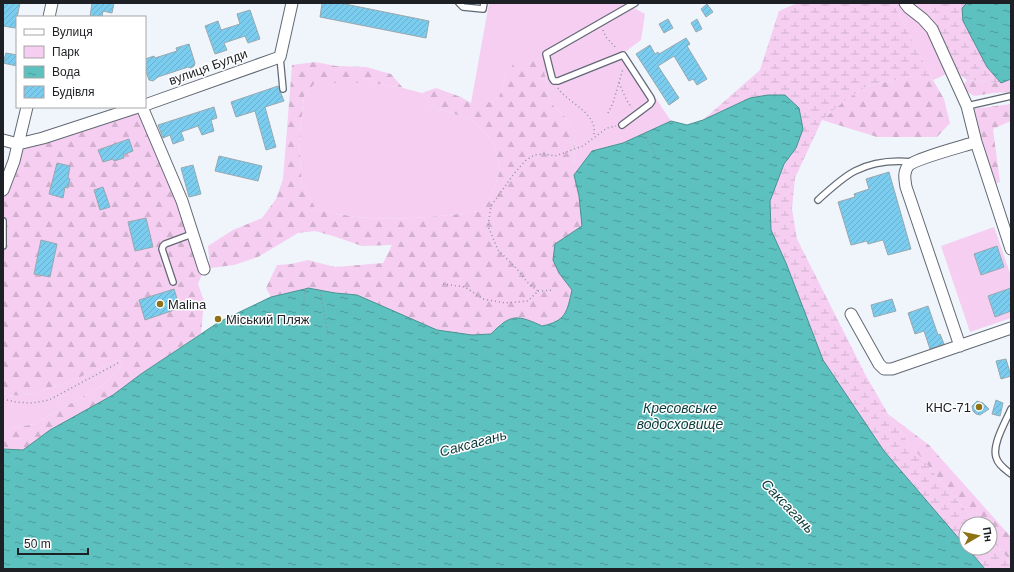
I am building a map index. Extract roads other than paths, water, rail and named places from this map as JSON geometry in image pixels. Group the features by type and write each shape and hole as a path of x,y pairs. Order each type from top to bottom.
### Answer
{"street":[{"path":"49,16 52,3"},
{"path":"280,57 292,3"},
{"path":"905,3 908,8 923,19 932,29 967,106 976,142 1011,249"},
{"name":"вулиця Булди","path":"146,105 280,57"},
{"path":"3,190 14,161 27,108"},
{"path":"3,140 18,144 42,138 135,108"},
{"path":"142,108 182,201 204,269"},
{"path":"960,346 906,187 905,172 912,162 976,142"},
{"path":"851,314 879,364 884,369 892,369 1011,328"}],"lane":[{"path":"459,3 463,7 483,9 484,3"},
{"path":"622,125 652,101 624,57 558,81 554,81 546,54 635,3"},
{"path":"280,57 283,89"},
{"path":"967,106 1011,96"},
{"path":"818,200 854,171 876,163 895,161 912,162"},
{"path":"3,221 3,246"},
{"path":"174,282 163,246 192,234"},
{"path":"1011,409 995,447 996,458 1000,466 1011,474"}],"water":[{"path":"967,3 1011,3 1011,79 1001,83 987,67 963,21 962,8"},
{"name":"Кресовське водосховище","path":"768,95 785,95 799,108 803,129 796,148 784,164 770,201 771,230 786,263 823,360 884,451 958,537 958,556 974,556 985,569 3,569 3,449 23,450 50,430 113,395 141,374 219,322 271,297 308,288 357,295 437,330 472,335 491,334 504,322 515,318 521,318 542,326 550,324 561,318 567,310 572,290 559,273 553,260 555,244 582,226 579,196 574,175 592,151 623,143 671,121 687,125 703,120 750,98"}],"place":[{"name":"Malina","path":"160,304"},
{"name":"Міський Пляж","path":"218,319"},
{"name":"КНС-71","path":"979,407"}],"water label":[{"name":"Саксагань","path":"473,443"},
{"name":"Саксагань","path":"788,506"}]}
